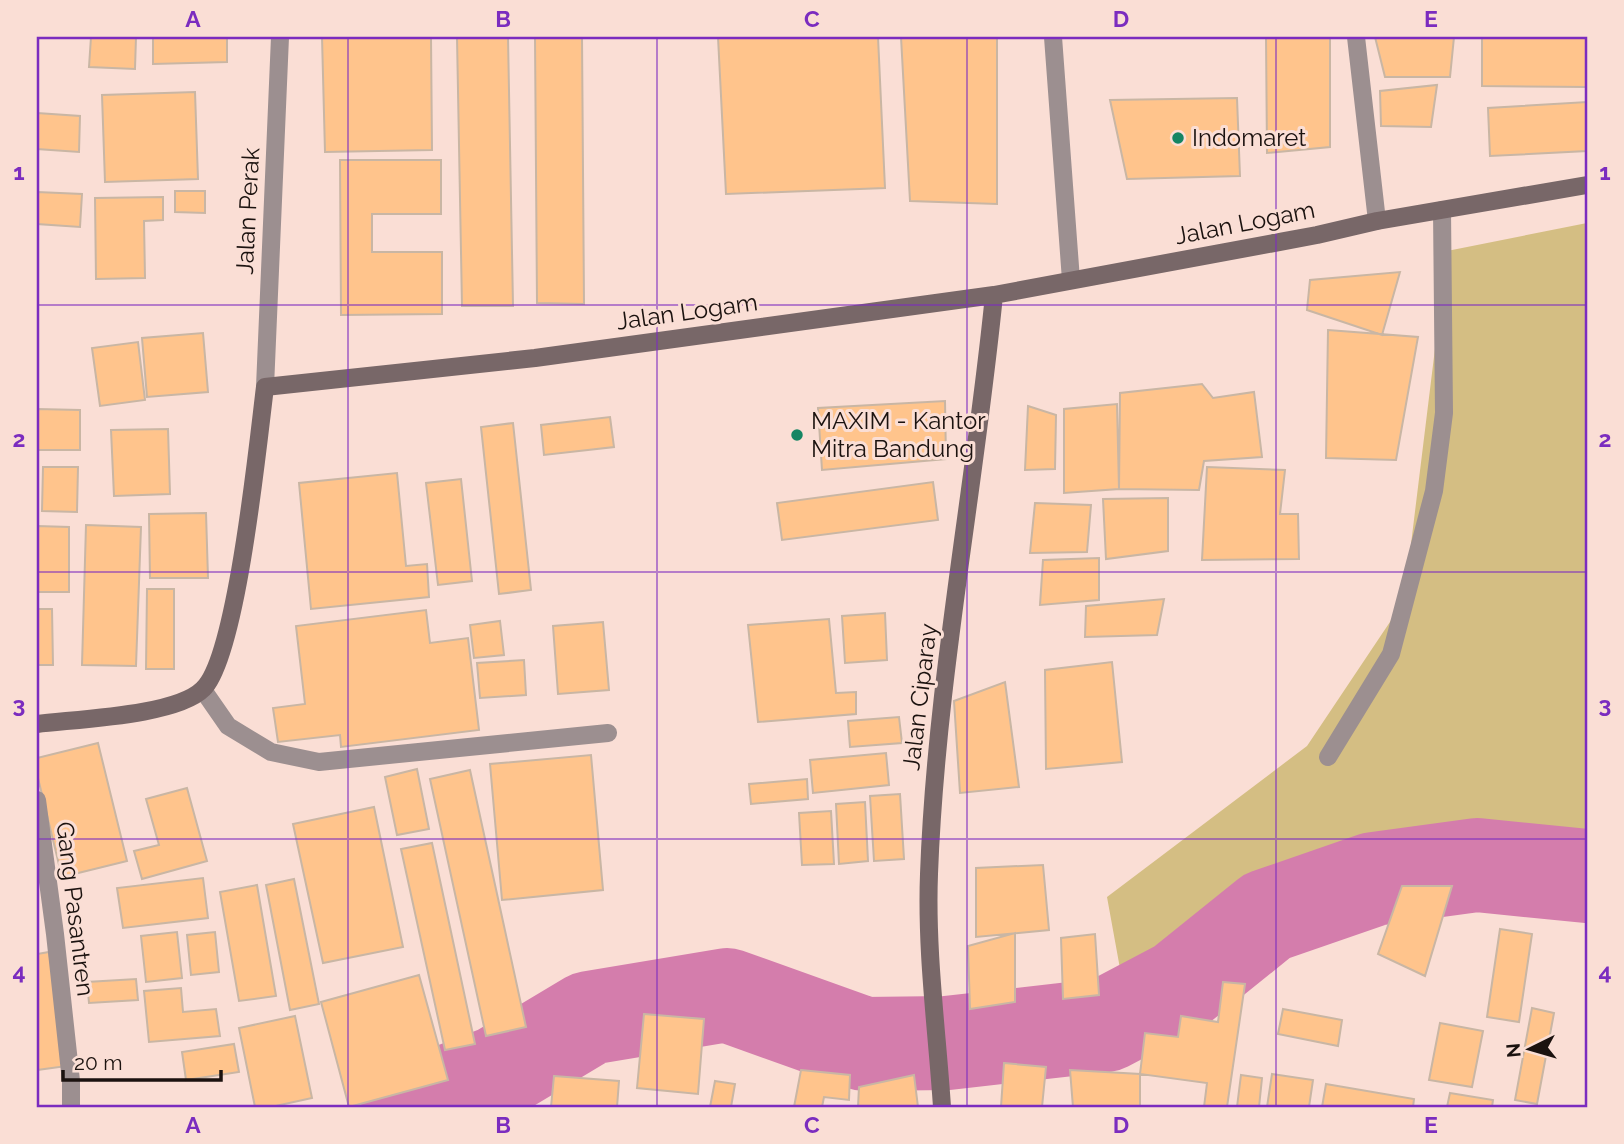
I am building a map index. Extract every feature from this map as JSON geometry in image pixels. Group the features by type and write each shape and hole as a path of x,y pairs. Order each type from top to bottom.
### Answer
{"street":[{"name":"Jalan Perak","path":"265,387 280,37"},
{"path":"1053,37 1071,280"},
{"path":"1356,37 1377,221"},
{"name":"Jalan Logam","path":"265,387 535,358 994,295 1317,235 1377,221 1587,185"},
{"path":"1328,757 1391,654 1434,491 1444,413 1442,210"},
{"name":"Jalan Ciparay","path":"942,1107 930,932 929,877 934,788 994,295"},
{"path":"37,724 175,705 202,690 216,671 239,575 265,387"},
{"path":"202,690 228,726 271,752 319,762 608,733"},
{"name":"Gang Pasantren","path":"37,800 71,1081 71,1107"}],"shaded area":[{"path":"1587,223 1587,863 1385,846 1233,921 1123,985 1107,897 1307,746 1404,601 1447,251"}],"building":[{"path":"91,37 136,37 135,69 89,67"},
{"path":"153,37 227,37 227,62 153,64"},
{"path":"322,37 431,37 432,150 325,152"},
{"path":"457,37 508,37 513,306 462,306"},
{"path":"535,37 582,37 584,304 537,303"},
{"path":"718,37 878,37 885,188 726,194"},
{"path":"901,37 997,37 997,204 910,201"},
{"path":"1266,37 1330,37 1330,147 1267,153"},
{"path":"1375,37 1454,37 1450,77 1385,77"},
{"path":"1482,37 1587,37 1587,87 1482,86"},
{"path":"1437,85 1431,127 1381,126 1380,91"},
{"path":"195,92 198,179 105,182 102,95"},
{"name":"Indomaret","path":"1237,98 1240,176 1127,179 1110,100"},
{"path":"1587,102 1587,151 1490,156 1488,108"},
{"path":"37,113 80,116 79,152 37,149"},
{"path":"340,160 441,160 441,214 372,214 372,252 442,252 442,314 341,315"},
{"path":"175,191 205,191 205,213 175,212"},
{"path":"37,192 82,194 80,227 37,224"},
{"path":"163,197 163,220 144,221 145,278 96,279 95,198"},
{"path":"1400,272 1382,335 1307,310 1310,280"},
{"path":"1328,330 1418,337 1396,460 1326,458"},
{"path":"203,333 208,392 147,397 142,338"},
{"path":"138,342 145,400 100,406 92,348"},
{"path":"1202,384 1213,398 1254,392 1262,457 1204,461 1199,490 1119,489 1120,393"},
{"path":"945,401 946,459 822,470 818,408"},
{"path":"1117,404 1119,489 1064,493 1064,409"},
{"path":"1028,406 1056,415 1055,469 1025,470"},
{"path":"37,409 80,410 80,450 37,450"},
{"path":"610,417 614,447 544,455 541,425"},
{"path":"513,423 531,590 499,594 481,427"},
{"path":"168,429 170,494 114,496 111,430"},
{"path":"43,467 78,467 77,512 42,511"},
{"path":"1207,467 1285,470 1280,514 1298,514 1299,559 1202,560"},
{"path":"397,473 406,566 427,564 429,597 311,609 299,483"},
{"path":"461,479 472,581 438,585 426,483"},
{"path":"933,482 938,520 782,540 777,503"},
{"path":"1168,498 1168,551 1106,559 1103,499"},
{"path":"1035,503 1091,505 1087,552 1030,553"},
{"path":"206,513 208,578 150,578 149,514"},
{"path":"86,525 141,527 136,666 82,665"},
{"path":"37,526 69,527 69,592 37,592"},
{"path":"1099,558 1099,600 1040,605 1043,560"},
{"path":"147,589 174,589 174,669 146,669"},
{"path":"1164,599 1157,635 1085,637 1086,606"},
{"path":"37,609 52,609 53,665 37,665"},
{"path":"426,610 430,643 468,638 479,730 341,747 340,735 278,742 273,708 305,704 296,626"},
{"path":"885,613 887,660 845,663 842,616"},
{"path":"829,619 836,693 856,692 856,714 758,722 748,625"},
{"path":"500,621 504,655 474,658 470,625"},
{"path":"603,622 609,690 558,694 553,626"},
{"path":"524,660 526,695 480,698 477,663"},
{"path":"1112,662 1122,762 1046,769 1045,670"},
{"path":"1005,682 1019,787 960,793 954,701"},
{"path":"899,717 902,743 850,747 848,721"},
{"path":"98,743 127,861 62,877 37,774 37,758"},
{"path":"886,753 889,785 813,793 810,760"},
{"path":"591,755 603,890 502,900 490,764"},
{"path":"417,769 429,829 397,835 385,777"},
{"path":"470,770 526,1027 486,1036 430,779"},
{"path":"807,779 808,799 751,804 749,784"},
{"path":"187,788 207,861 142,879 134,851 159,845 146,799"},
{"path":"900,794 904,859 874,861 870,796"},
{"path":"865,802 868,861 839,864 836,804"},
{"path":"374,807 403,947 323,963 293,824"},
{"path":"831,811 834,864 802,865 799,813"},
{"path":"432,843 475,1044 445,1050 401,849"},
{"path":"1043,865 1049,930 976,937 976,868"},
{"path":"203,878 208,918 123,928 117,888"},
{"path":"294,879 319,1004 290,1010 266,885"},
{"path":"257,885 276,996 239,1001 220,892"},
{"path":"1402,886 1452,886 1425,976 1378,954"},
{"path":"1500,929 1532,934 1519,1022 1487,1017"},
{"path":"177,932 182,978 146,982 141,936"},
{"path":"215,932 219,972 191,975 187,935"},
{"path":"1015,933 1015,1002 970,1009 968,946"},
{"path":"1095,934 1099,995 1063,999 1061,938"},
{"path":"49,952 67,1066 37,1070 37,954"},
{"path":"419,975 448,1080 349,1107 321,1002"},
{"path":"136,979 138,1000 89,1003 87,982"},
{"path":"1223,982 1245,984 1227,1107 1204,1107 1207,1083 1140,1074 1145,1033 1178,1037 1181,1016 1218,1022"},
{"path":"181,988 183,1012 216,1009 220,1036 149,1042 144,991"},
{"path":"1532,1008 1554,1013 1537,1104 1515,1100"},
{"path":"1283,1009 1342,1020 1338,1046 1278,1034"},
{"path":"644,1014 704,1019 698,1094 637,1088"},
{"path":"295,1016 312,1098 271,1107 255,1107 239,1028"},
{"path":"1440,1023 1483,1031 1472,1087 1429,1080"},
{"path":"234,1044 239,1072 186,1080 182,1052"},
{"path":"1004,1063 1046,1067 1042,1107 1001,1107"},
{"path":"801,1070 850,1075 849,1100 824,1097 822,1107 794,1107"},
{"path":"1070,1070 1140,1074 1140,1107 1073,1107"},
{"path":"1272,1074 1313,1080 1309,1107 1267,1107"},
{"path":"914,1075 918,1107 858,1107 859,1087"},
{"path":"1241,1075 1262,1078 1259,1107 1237,1107"},
{"path":"554,1076 619,1081 617,1107 551,1107"},
{"path":"715,1081 735,1084 731,1107 710,1107"},
{"path":"1326,1084 1414,1099 1413,1107 1322,1107"},
{"path":"1450,1093 1493,1100 1492,1107 1447,1107"}],"waterway":[{"path":"408,1107 499,1072 589,1018 727,995 864,1044 947,1043 1106,1025 1180,986 1267,916 1374,879 1477,865 1587,876"}],"place":[{"name":"Indomaret","path":"1178,138"},
{"name":"MAXIM - Kantor Mitra Bandung","path":"797,435"}]}
